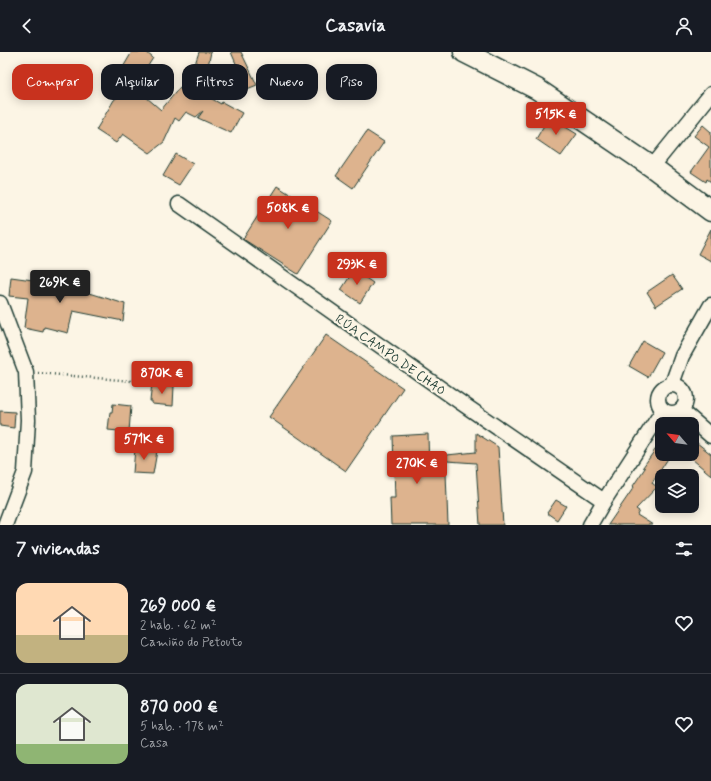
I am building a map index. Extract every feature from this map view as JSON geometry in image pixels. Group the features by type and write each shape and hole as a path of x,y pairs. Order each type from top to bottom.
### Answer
{"street":[{"path":"464,52 538,89 711,211"},
{"path":"652,168 711,94"},
{"name":"RÚA CAMPO DE CHAO","path":"179,204 460,402 604,501"},
{"path":"0,303 26,372 28,420 25,472 5,525"},
{"path":"672,384 682,356 711,305"},
{"path":"672,384 680,387 685,394 686,403 681,410 672,413 663,410 658,402 658,394 664,387 672,384"},
{"path":"590,525 663,410"},
{"path":"681,410 711,436"}],"path":[{"path":"26,372 132,381 137,379 180,383"}],"building":[{"path":"132,52 146,52 153,58 149,64 125,64"},
{"path":"199,52 211,52 208,64 195,64"},
{"path":"231,52 241,52 247,64 236,64"},
{"path":"248,66 256,83 256,85 248,89"},
{"path":"180,87 182,88 182,100 214,100 221,104 222,102 242,113 231,133 198,118 203,111 196,117 186,112 179,121 175,118 164,142 150,153 123,134 116,143 96,130 114,100 149,100 161,110 169,100 174,100 174,94"},
{"path":"549,117 577,134 561,156 536,139"},
{"path":"703,125 711,132 711,182 707,179 706,182 691,172 709,147 694,136"},
{"path":"367,131 384,142 353,188 336,176"},
{"path":"176,154 193,164 179,185 163,176"},
{"path":"277,186 332,221 298,274 243,239"},
{"path":"711,229 711,261 698,254"},
{"path":"354,270 373,283 360,303 341,290"},
{"path":"672,275 682,289 656,306 647,292"},
{"path":"11,277 69,285 69,289 93,294 125,304 123,321 73,311 68,333 44,327 43,332 24,328 28,298 9,296"},
{"path":"326,335 403,388 346,471 269,417"},
{"path":"643,341 662,352 648,377 629,366"},
{"path":"152,383 174,386 173,406 152,404 152,401 150,401"},
{"path":"113,404 131,406 129,432 108,430 110,412 112,412"},
{"path":"0,411 15,412 14,428 0,426"},
{"path":"476,433 498,447 503,525 480,525 476,463 447,461 447,455 476,452"},
{"path":"428,434 429,473 446,473 448,525 391,525 390,498 395,498 393,436"},
{"path":"699,445 711,454 711,475 694,461 699,461"},
{"path":"135,448 157,451 153,474 133,473"},
{"path":"655,450 655,461 666,461 661,469 655,469 655,478 652,483 655,485 655,489 636,509 639,511 637,515 653,525 608,525 634,487 633,486 645,468 643,467"},
{"path":"556,500 566,506 557,520 547,513"}]}
